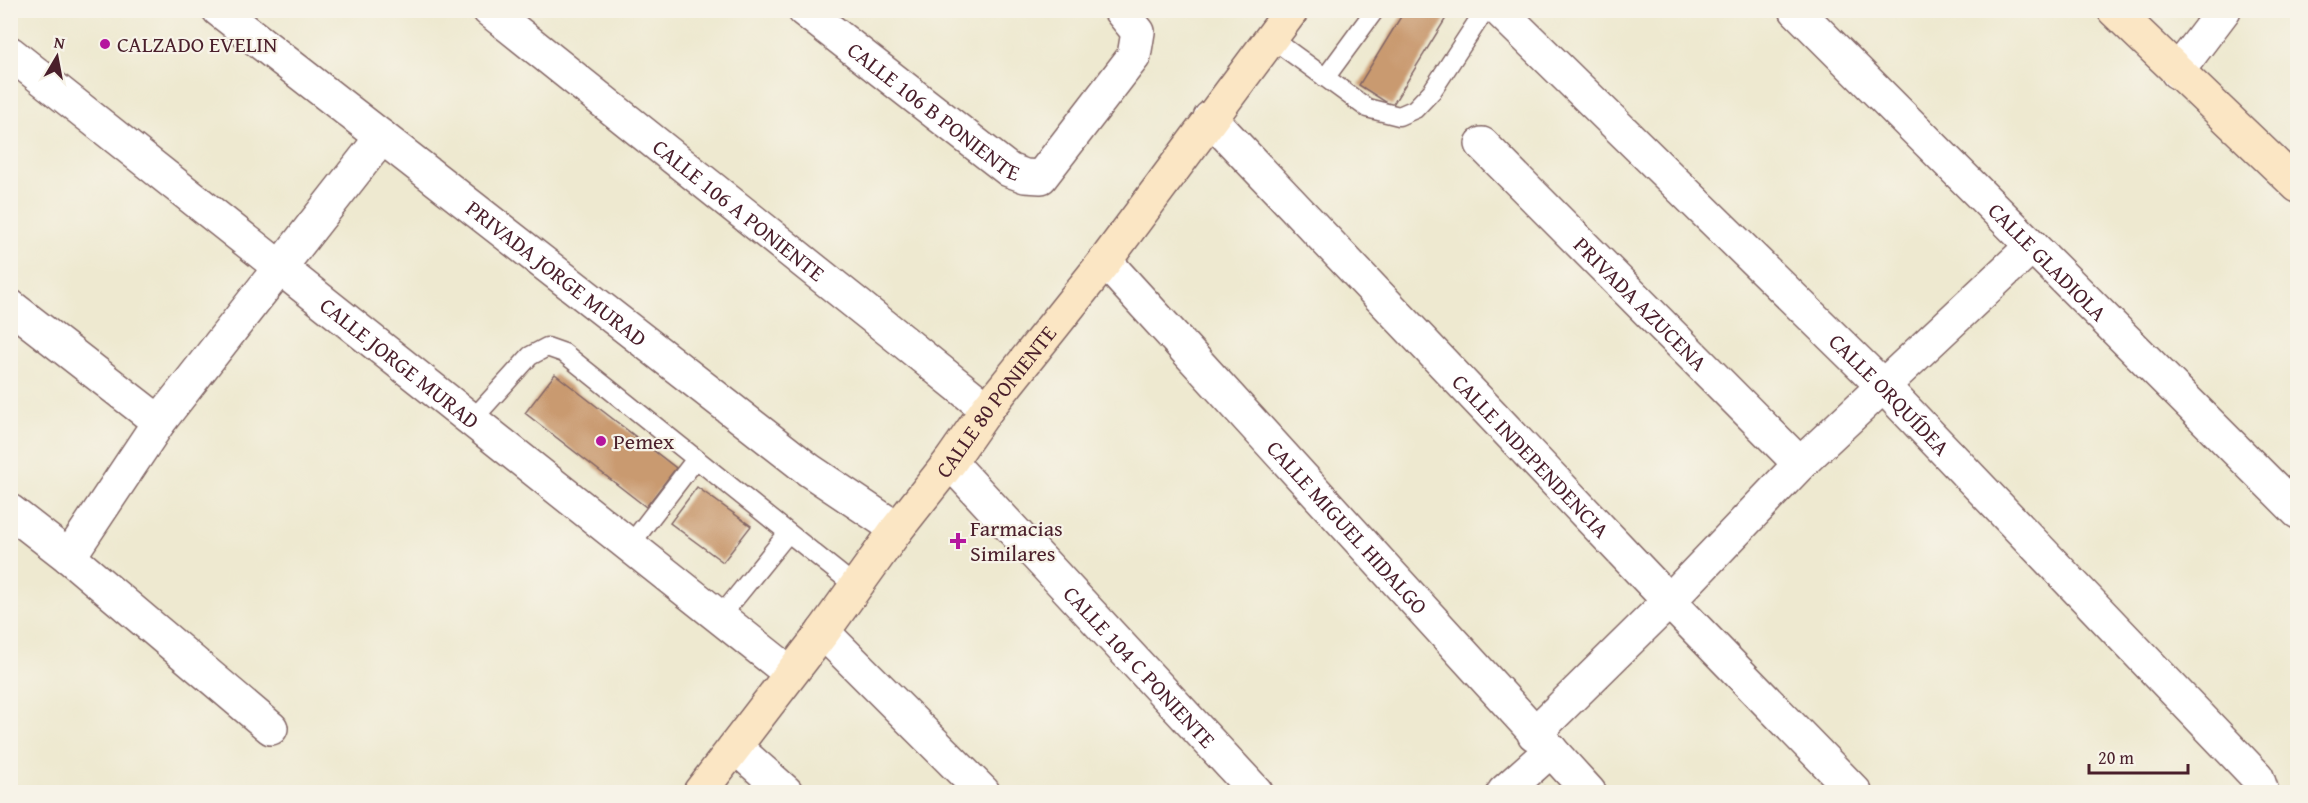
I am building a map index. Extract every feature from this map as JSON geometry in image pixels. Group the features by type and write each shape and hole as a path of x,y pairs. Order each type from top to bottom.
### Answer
{"street":[{"name":"PRIVADA JORGE MURAD","path":"219,10 809,470 897,529"},
{"name":"CALLE 106 A PONIENTE","path":"489,10 987,409"},
{"name":"CALLE 106 B PONIENTE","path":"804,10 1009,170 1025,176 1041,177 1134,56 1138,32 1120,10"},
{"name":"CALLE 80 PONIENTE","path":"700,792 823,632 987,409 1105,261 1292,10"},
{"name":"CALLE ORQUÍDEA","path":"1498,10 1884,387 2257,777 2262,792"},
{"name":"CALLE GLADIOLA","path":"1796,10 2298,512"},
{"path":"2114,10 2176,72 2298,186"},
{"path":"2176,72 2224,10"},
{"name":"CALLE JORGE MURAD","path":"10,52 790,674"},
{"name":"CALLE INDEPENDENCIA","path":"1210,118 1669,601 1854,792"},
{"path":"69,557 159,422 382,137"},
{"name":"PRIVADA AZUCENA","path":"1482,144 1800,464"},
{"path":"1504,792 1542,742 1669,601 1800,464 2032,246"},
{"name":"CALLE MIGUEL HIDALGO","path":"1105,261 1589,792"},
{"path":"10,306 159,422"},
{"name":"CALLE 104 C PONIENTE","path":"950,462 1256,792"},
{"path":"10,511 69,557 271,728"},
{"path":"823,632 983,792"},
{"path":"735,747 786,792"}],"lane":[{"path":"1325,78 1375,10"},
{"path":"1270,38 1366,108 1399,116 1415,109 1432,91 1485,10"},
{"path":"473,419 530,356 547,348 564,353 855,586"},
{"path":"630,545 696,459"},
{"path":"720,617 788,533"}],"building":[{"path":"1405,10 1451,10 1392,106 1359,85"},
{"name":"Pemex","path":"555,374 676,468 646,507 525,413"},
{"name":"Pemex","path":"697,487 751,526 723,562 670,523"}],"place":[{"name":"CALZADO EVELIN","path":"105,44"},
{"name":"Pemex","path":"601,441"},
{"name":"Farmacias Similares","path":"958,541"}]}
